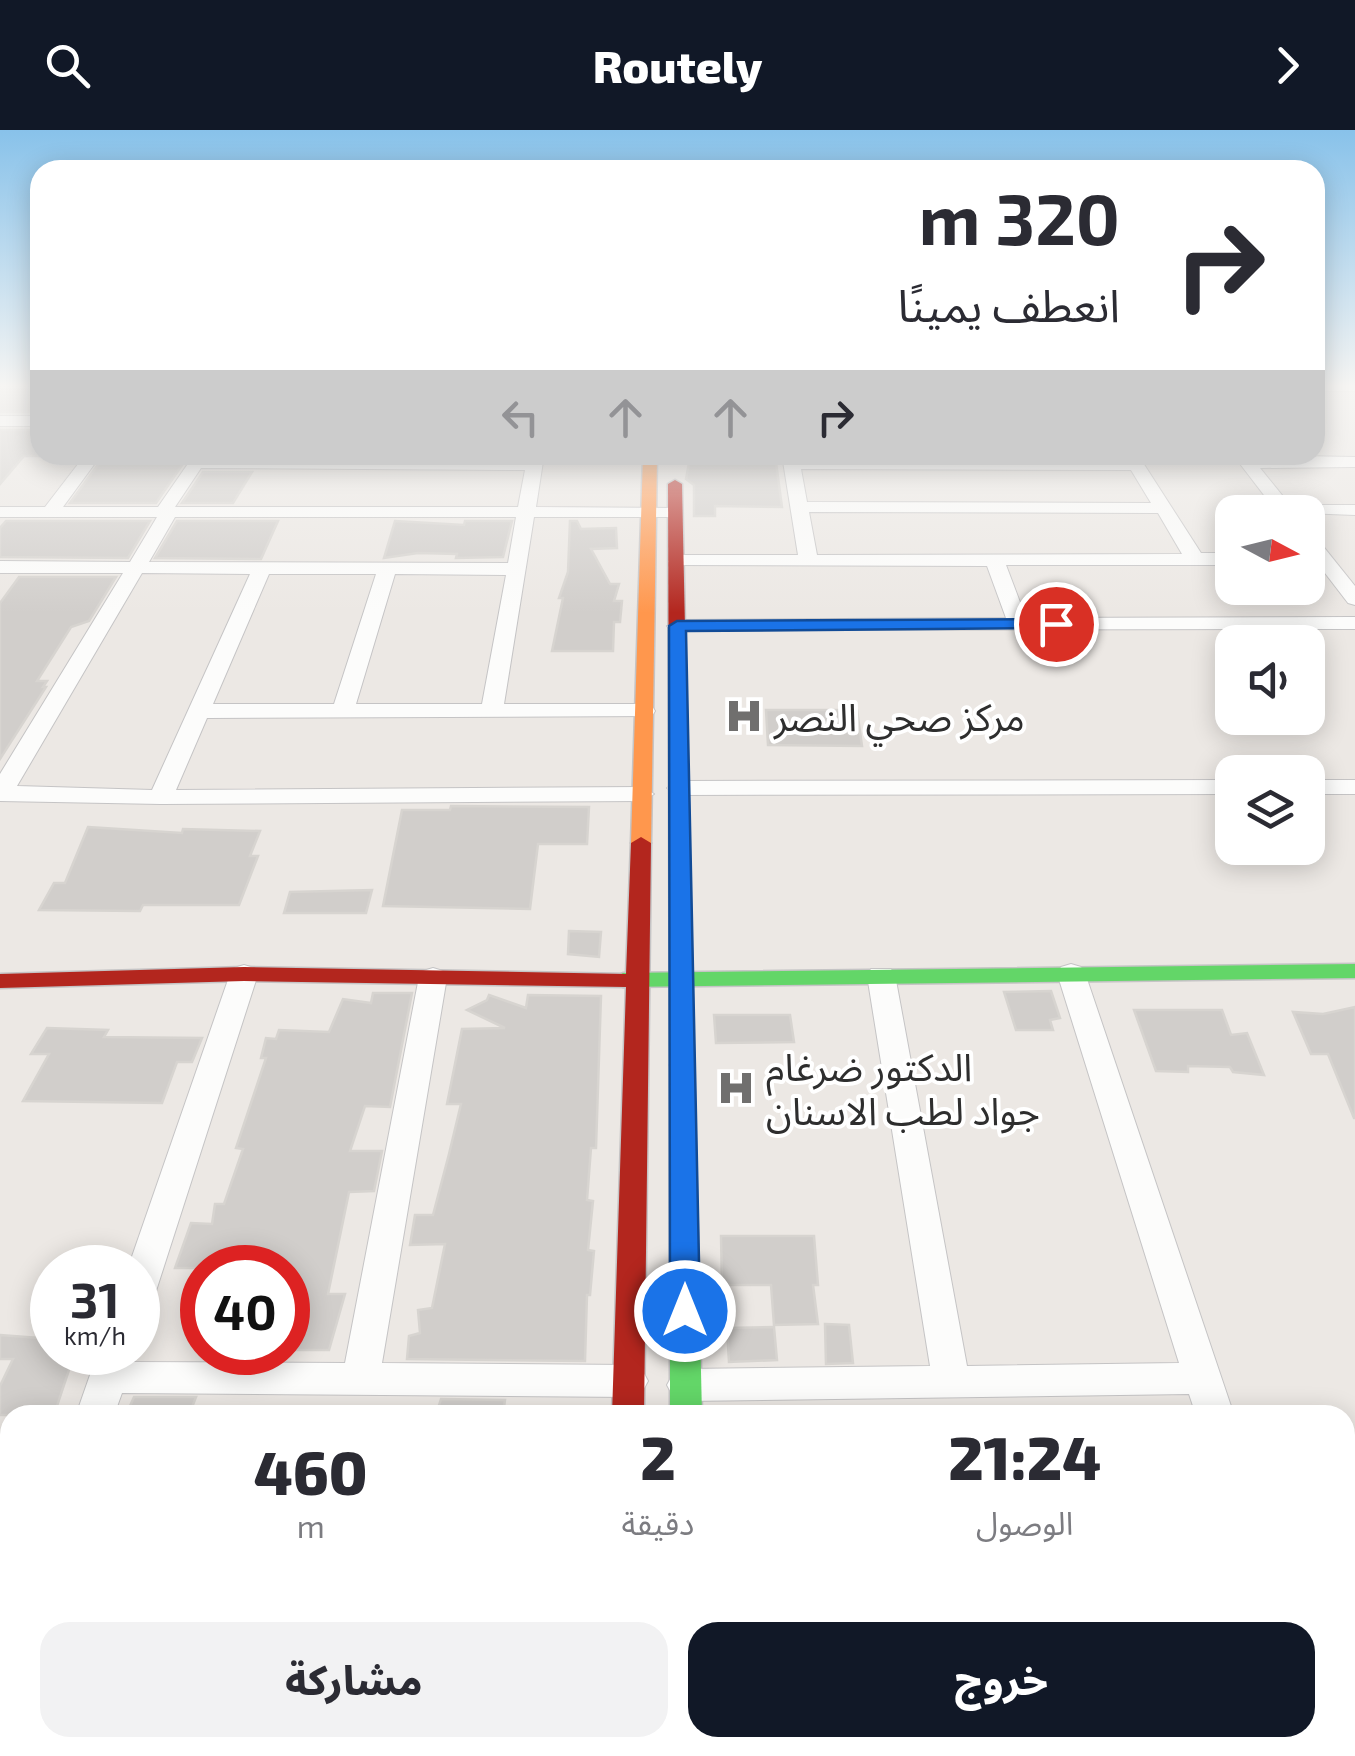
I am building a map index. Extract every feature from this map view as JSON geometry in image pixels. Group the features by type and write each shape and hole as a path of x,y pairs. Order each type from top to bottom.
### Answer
{"street":[{"path":"1325,461 1355,462"},
{"path":"50,512 86,465"},
{"path":"195,465 0,793 161,797 642,794"},
{"path":"492,711 534,465"},
{"path":"160,1367 360,1376 628,1398 650,465"},
{"path":"675,465 686,1400 952,1381 1203,1378"},
{"path":"792,465 808,559"},
{"path":"1136,465 1195,559"},
{"path":"1250,465 1273,495"},
{"path":"800,507 1163,508"},
{"path":"1325,510 1355,510"},
{"path":"0,512 649,514 662,525 676,514"},
{"path":"994,559 1018,624"},
{"path":"676,561 1215,560"},
{"path":"1325,560 1355,560"},
{"path":"3,572 134,567 516,569"},
{"path":"161,797 262,568"},
{"path":"1325,569 1355,598"},
{"path":"343,711 388,570"},
{"path":"677,626 1355,623"},
{"path":"197,711 644,711"},
{"path":"679,788 1215,787"},
{"path":"1325,787 1355,787"},
{"path":"638,939 658,947 681,940"},
{"path":"0,980 244,974 637,980 1355,971"},
{"path":"153,1245 244,974"},
{"path":"1071,974 1212,1405"},
{"path":"882,975 952,1381"},
{"path":"360,1376 433,977"},
{"path":"637,1016 658,1008 682,1016"},
{"path":"99,1405 109,1375"}],"building":[{"path":"0,461 20,461 0,484"},
{"path":"98,465 182,465 156,503 70,503"},
{"path":"689,465 776,465 782,507 715,506 715,516 694,516 694,485 686,479"},
{"path":"203,472 252,472 233,503 182,503"},
{"path":"6,521 150,521 128,558 0,557 0,528"},
{"path":"177,521 278,521 261,559 155,558"},
{"path":"395,521 464,525 465,521 512,521 503,557 456,558 457,554 418,553 384,558"},
{"path":"570,521 577,521 581,529 616,528 617,548 591,549 610,584 619,584 614,601 622,601 620,622 614,622 613,651 552,651 563,598 559,598 568,572"},
{"path":"19,577 116,577 89,621 71,627 37,681 47,681 46,687 0,759 0,603"},
{"path":"766,710 857,710 862,746 768,745"},
{"path":"451,806 589,807 587,844 538,844 530,909 383,906 402,810 450,810"},
{"path":"88,827 182,833 183,829 260,831 250,856 258,856 239,905 143,905 140,911 39,910 54,883 65,883"},
{"path":"372,890 366,913 284,913 290,892"},
{"path":"569,931 601,932 599,957 568,954"},
{"path":"1051,991 1060,1018 1050,1020 1053,1030 1016,1030 1004,992"},
{"path":"373,993 412,993 390,1107 365,1106 350,1151 382,1151 374,1191 349,1192 328,1294 345,1294 329,1350 310,1350 310,1245 183,1245 191,1223 212,1224 215,1204 224,1204 243,1149 236,1148 266,1058 261,1058 266,1038 276,1039 279,1030 329,1032 343,999 371,1003"},
{"path":"489,995 526,1008 528,995 601,996 596,1148 591,1148 587,1200 593,1201 588,1250 594,1251 587,1295 585,1361 407,1359 409,1336 420,1333 418,1310 432,1308 445,1244 410,1245 415,1215 433,1215 449,1154 461,1104 447,1104 462,1029 505,1028 467,1010 487,1000"},
{"path":"1355,1007 1354,1118 1328,1054 1311,1054 1293,1012 1323,1014"},
{"path":"1134,1010 1222,1010 1231,1035 1247,1033 1264,1075 1233,1072 1230,1067 1188,1066 1188,1072 1156,1071"},
{"path":"714,1015 790,1015 794,1042 716,1043"},
{"path":"47,1028 108,1030 104,1037 202,1038 192,1062 177,1062 162,1103 23,1101 49,1054 31,1054"},
{"path":"721,1236 814,1236 818,1285 813,1285 818,1324 774,1325 771,1285 722,1285"},
{"path":"825,1324 849,1325 853,1363 826,1364"},
{"path":"774,1327 777,1360 729,1362 727,1328"},
{"path":"0,1335 30,1337 30,1375 67,1375 57,1405 0,1405 0,1386 13,1359 0,1359"},
{"path":"134,1397 196,1397 193,1405 130,1405"},
{"path":"441,1399 505,1400 504,1405 439,1405"}],"traffic: fast":[{"path":"623,980 1355,971"},
{"path":"682,1065 686,1405"}],"traffic: slow":[{"path":"641,843 650,465"}],"traffic: jam":[{"path":"675,484 682,1065"},
{"path":"628,1405 641,843"},
{"path":"0,981 244,974 623,980"}],"place":[{"name":"مركز صحي النصر","path":"744,716"},
{"name":"الدكتور ضرغام جواد لطب الاسنان","path":"736,1088"}],"route":[{"path":"685,1311 677,626 1056,624"}]}
